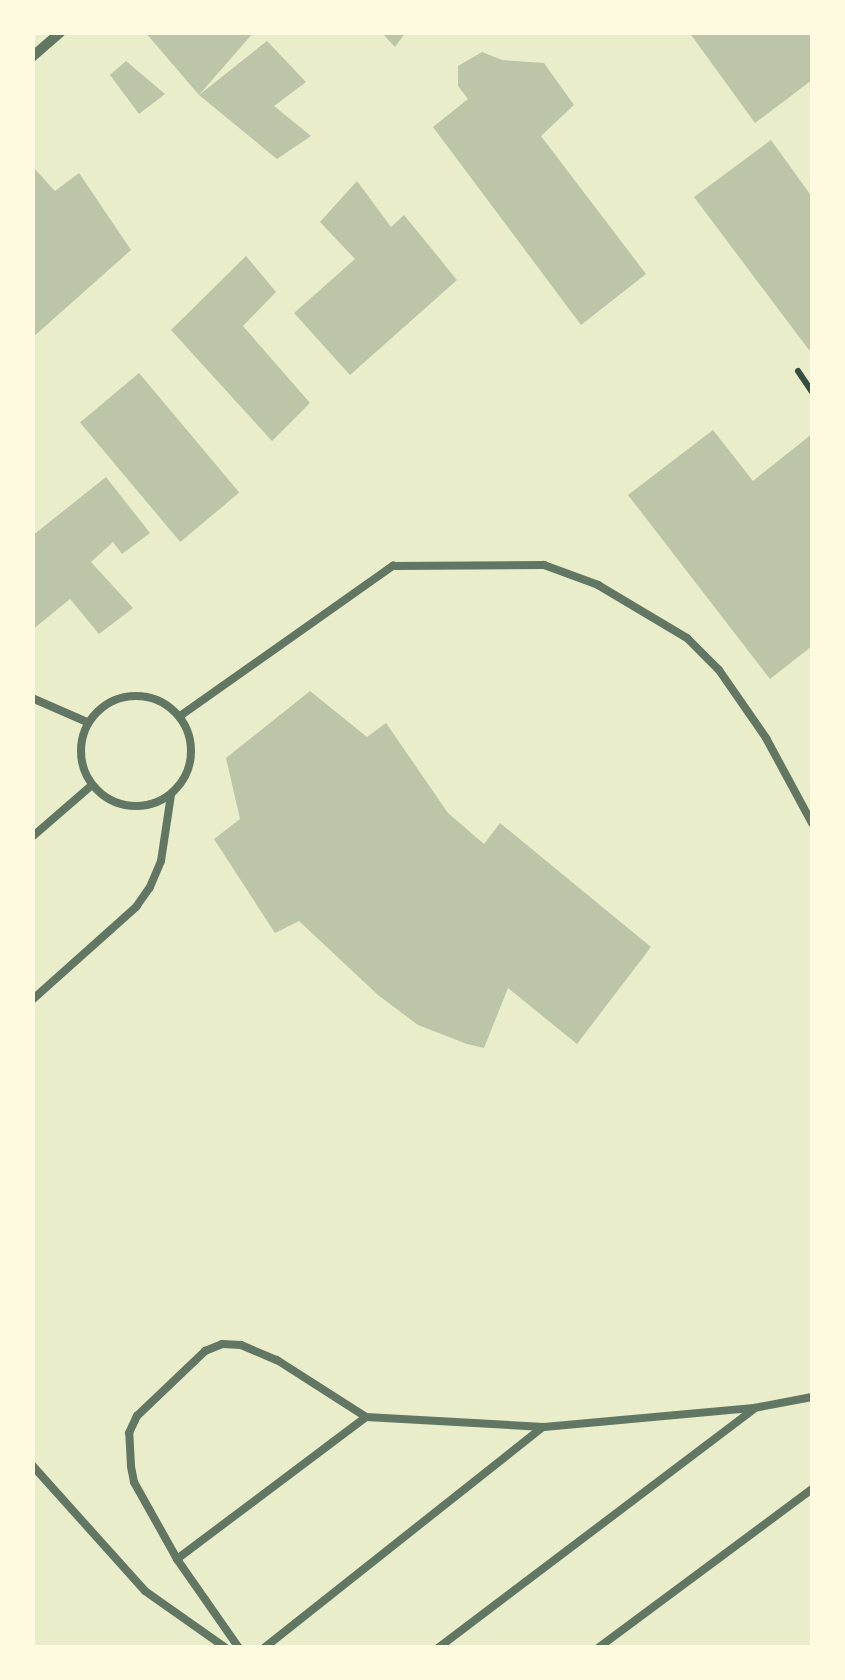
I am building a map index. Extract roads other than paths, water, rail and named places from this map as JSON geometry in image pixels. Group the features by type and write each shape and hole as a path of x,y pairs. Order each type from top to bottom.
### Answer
{"street":[{"path":"32,58 61,32"}],"lane":[{"path":"180,716 393,566 544,565 598,585 686,638 720,670 766,738 812,823"},
{"path":"143,695 164,702 180,716 190,736 192,758 185,779 171,795 150,805 129,806 108,799 92,785 82,766 80,743 87,722 101,706 121,696 143,695"},
{"path":"32,698 87,722"},
{"path":"32,837 92,785"},
{"path":"32,1000 136,907 150,888 161,861 171,795"},
{"path":"239,1648 176,1559 134,1482 129,1433 137,1416 206,1351 222,1344 241,1345 277,1360 366,1416 544,1427 754,1408 812,1397"},
{"path":"438,1648 754,1408"},
{"path":"176,1559 366,1416"},
{"path":"264,1648 544,1427"},
{"path":"32,1465 145,1591 226,1648"},
{"path":"598,1648 812,1490"}]}
